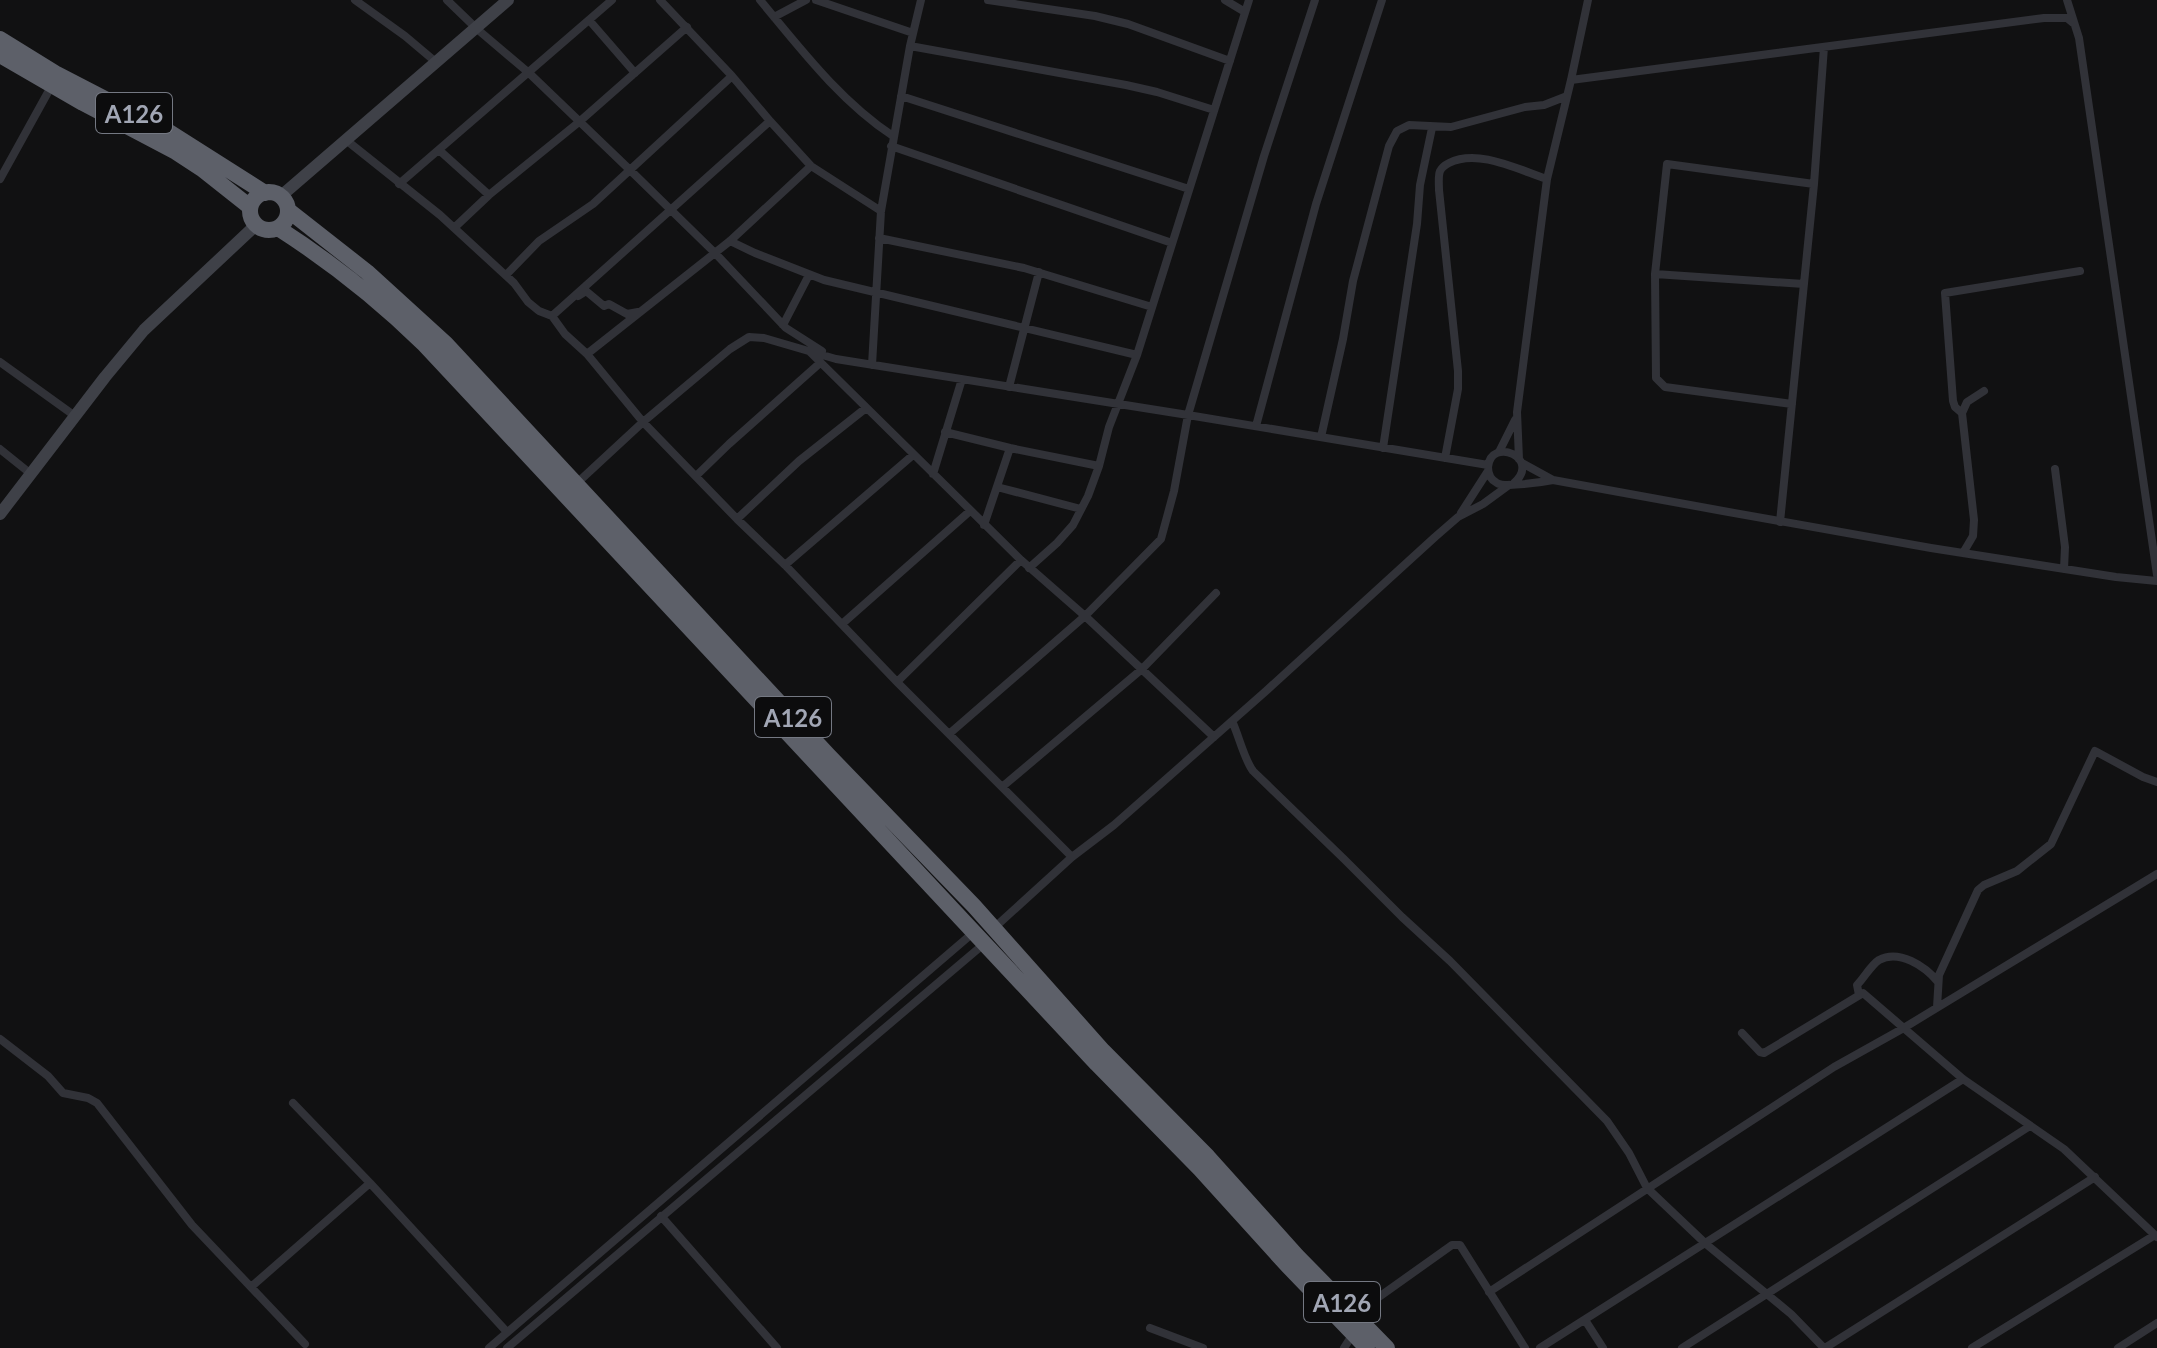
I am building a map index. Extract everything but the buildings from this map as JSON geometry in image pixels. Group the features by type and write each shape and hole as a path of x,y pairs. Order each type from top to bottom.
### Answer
{"highway":[{"name":"A126","path":"0,39 55,73 169,132 278,199 419,319 994,928 1103,1051 1193,1141 1292,1260 1349,1341 1367,1348"},
{"name":"A126","path":"0,55 176,152 250,207"},
{"path":"256,225 251,218 250,207 255,198 278,199 286,220 278,228"},
{"name":"A126","path":"256,225 267,230 278,228 363,287 424,344 1097,1064 1278,1244"},
{"name":"A126","path":"1292,1260 1387,1348"}],"street":[{"path":"355,0 437,63"},
{"path":"447,0 630,170 783,325 836,359"},
{"path":"278,199 508,0"},
{"path":"399,184 612,0"},
{"path":"660,0 811,166 881,211"},
{"path":"760,0 831,83 892,141 1172,243"},
{"path":"774,17 806,0"},
{"path":"816,0 913,33"},
{"path":"872,365 881,211 921,0"},
{"path":"988,0 1128,24 1230,61"},
{"path":"1225,0 1245,12"},
{"path":"1029,568 1073,525 1099,466 1109,427 1137,355 1249,0"},
{"path":"949,734 1085,616 1161,539 1174,491 1188,415 1264,156 1315,0"},
{"path":"1256,426 1316,204 1382,0"},
{"path":"994,928 1072,857 1114,825 1214,737 1458,517 1483,504 1522,474 1517,412 1547,179 1588,0"},
{"path":"1488,468 1497,484 1553,480 1963,553 2116,577 2157,578 2079,38 2067,0"},
{"path":"1571,80 2044,18 2067,18 2074,23"},
{"path":"589,20 635,73"},
{"path":"454,228 687,27"},
{"path":"910,46 1126,85 1214,110"},
{"path":"1780,522 1814,184 1824,47"},
{"path":"506,275 539,241 593,204 732,76"},
{"path":"0,179 52,84"},
{"path":"901,96 1189,189"},
{"path":"1321,437 1353,281 1389,146 1397,131 1409,125 1451,127 1525,107 1544,105 1567,96"},
{"path":"552,316 770,121"},
{"path":"1383,448 1417,224 1420,185 1432,128"},
{"path":"346,140 454,228 506,275 528,302 552,316 643,422 1072,857"},
{"path":"439,150 489,195"},
{"path":"1445,458 1458,389 1458,371 1439,190 1440,172 1444,166 1458,159 1478,158 1547,179"},
{"path":"1792,404 1665,387 1656,378 1655,274 1667,164 1814,184"},
{"path":"587,354 730,241 811,166"},
{"path":"0,514 144,330 256,225"},
{"path":"879,238 1039,272 1152,307"},
{"path":"730,241 809,275 1137,355"},
{"path":"1962,413 1953,401 1945,293 2080,271"},
{"path":"1009,387 1039,272"},
{"path":"1655,274 1804,284"},
{"path":"783,325 809,275"},
{"path":"552,316 586,291 604,306 609,304 627,314 643,311"},
{"path":"576,484 643,422 730,349 749,337 764,338 836,359 1256,426 1488,468"},
{"path":"808,351 1029,568 1214,737"},
{"path":"0,362 75,416"},
{"path":"696,476 820,363"},
{"path":"933,474 962,379"},
{"path":"1963,553 1973,536 1974,520 1962,413 1967,402 1984,391"},
{"path":"737,519 799,461 866,408"},
{"path":"1458,517 1490,460 1499,452 1517,412"},
{"path":"945,432 1099,466"},
{"path":"984,525 1010,448"},
{"path":"0,449 31,474"},
{"path":"1499,452 1511,452 1520,461 1553,480"},
{"path":"785,565 913,455"},
{"path":"2055,469 2065,547 2064,569"},
{"path":"997,487 1081,509"},
{"path":"842,624 970,511"},
{"path":"897,682 1021,560"},
{"path":"1002,787 1142,669 1216,593"},
{"path":"1232,721 1247,764 1253,771 1450,961 1607,1121 1629,1153 1647,1188 1825,1348 2095,1177"},
{"path":"1937,1007 1939,975 1978,890 2017,871 2051,844 2095,751 2157,782"},
{"path":"1489,1292 1834,1067 2157,874"},
{"path":"507,1348 980,937"},
{"path":"489,1348 980,937"},
{"path":"1859,995 1857,985 1878,961 1894,955 1904,957 1938,982"},
{"path":"1742,1033 1764,1053 1863,993 1963,1079 2064,1149 2156,1236 1972,1348"},
{"path":"0,1039 48,1076 63,1093 97,1103 192,1225 305,1344"},
{"path":"1540,1348 1963,1079"},
{"path":"293,1103 506,1331"},
{"path":"1682,1348 2030,1126"},
{"path":"251,1287 370,1183"},
{"path":"661,1216 777,1348"},
{"path":"1354,1315 1452,1245 1460,1245 1525,1348"},
{"path":"1585,1320 1603,1348"},
{"path":"2118,1348 2157,1323"},
{"path":"1150,1328 1203,1348"}]}
